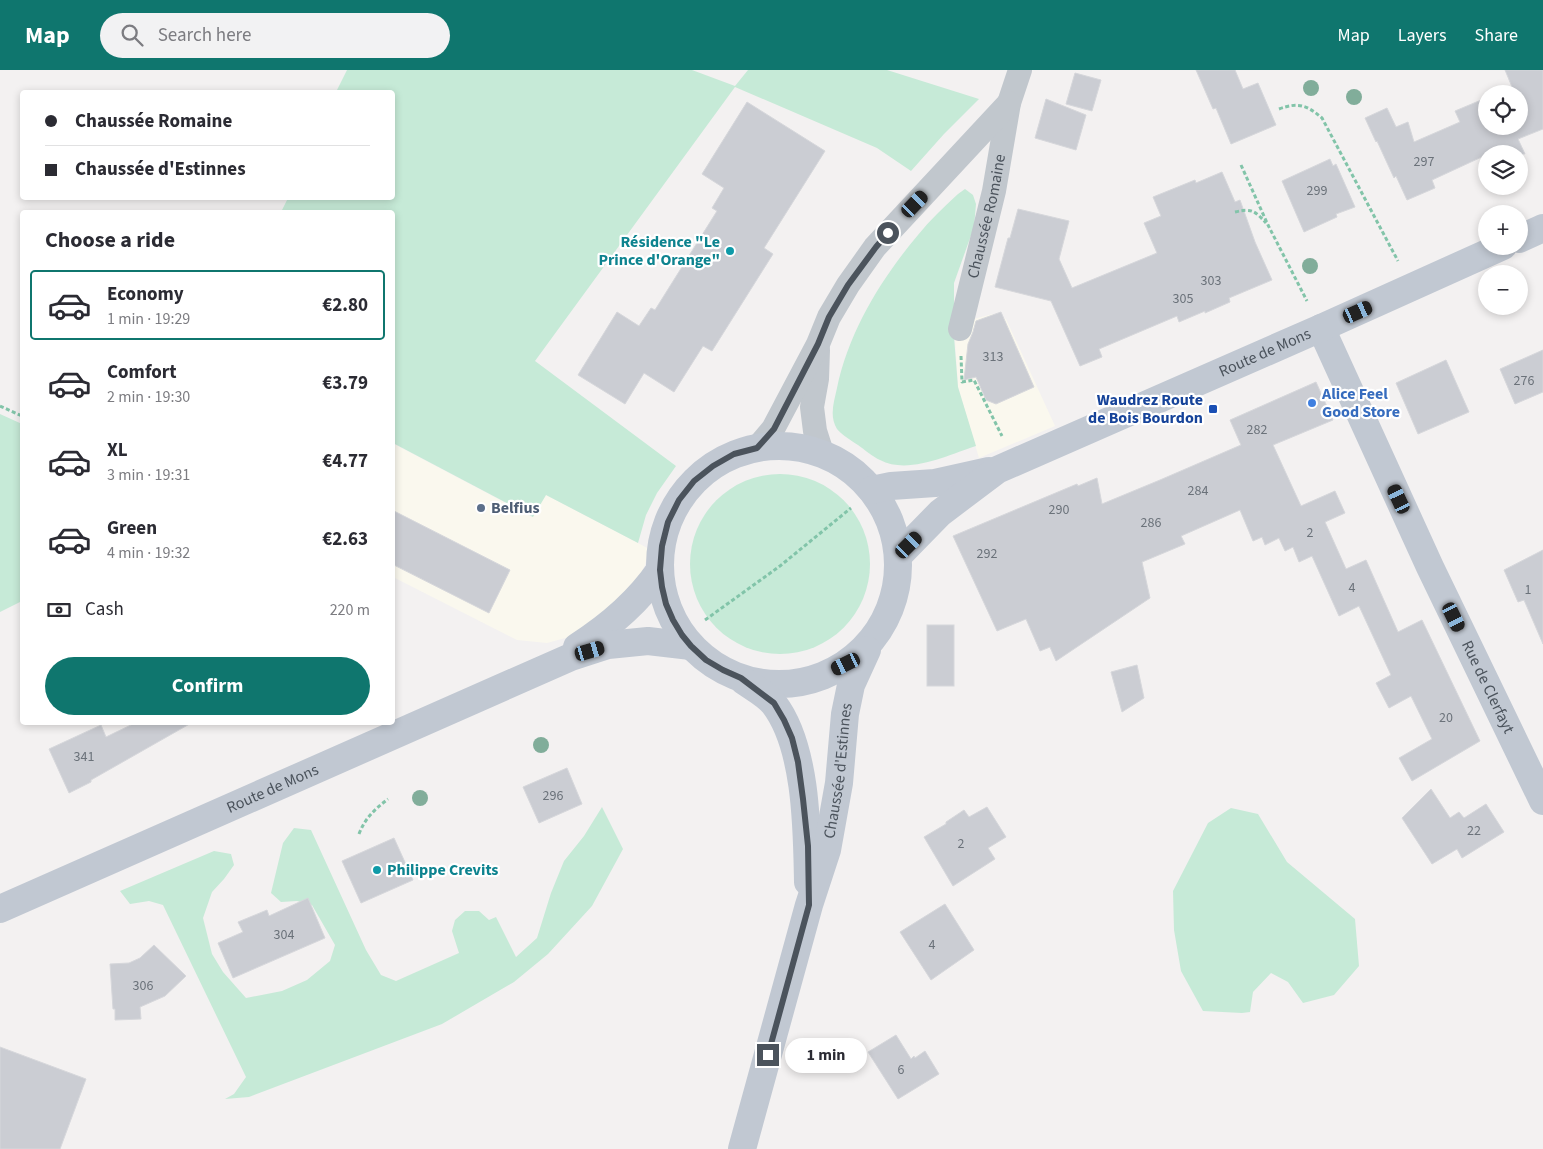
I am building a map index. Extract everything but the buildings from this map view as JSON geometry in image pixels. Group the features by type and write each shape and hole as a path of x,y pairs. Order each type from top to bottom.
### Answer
{"main road":[{"path":"1528,235 1543,228"},
{"name":"Route de Mons","path":"872,490 891,486 935,482 1006,465 1484,255"},
{"name":"Rue de Clerfayt","path":"1321,328 1430,567 1543,801"},
{"path":"790,446 822,453 858,475 872,490 885,510 894,532 898,556 898,578 893,600 884,620 872,639 846,664 813,680 777,685 741,678 706,660 687,641 673,620 666,604 660,570 662,546 668,522 679,500 694,481 713,466 734,454 757,448 790,446"},
{"name":"Route de Mons","path":"898,556 940,513 1006,465"},
{"name":"Route de Mons","path":"545,668 600,632 625,612 649,586 660,570"},
{"name":"Chaussée d'Estinnes","path":"742,1149 809,905 827,850 839,783 850,685 872,639"},
{"name":"Route de Mons","path":"0,910 571,657 608,646 648,641 687,641"},
{"name":"Chaussée d'Estinnes","path":"741,678 774,703 792,738 798,762 808,846 809,905"}],"street":[{"name":"Chaussée Romaine","path":"960,329 994,191 1009,103 1020,70"},
{"name":"Chaussée Romaine","path":"757,448 774,429 818,344 829,317 848,285 876,247 1009,103"},
{"name":"Chaussée Romaine","path":"818,344 817,379 812,407 815,431 822,453"}],"path":[{"path":"1279,110 1288,106 1305,106 1315,111 1322,118 1412,288"},
{"path":"1241,165 1268,225 1321,328"},
{"path":"1235,212 1251,210 1268,225"},
{"path":"960,329 962,382 974,380 1006,465"},
{"path":"0,406 20,415"},
{"path":"687,641 872,490"},
{"path":"359,834 363,823 375,808 388,799"}],"shaded area":[{"path":"993,314 1006,319 1055,426 979,458 958,387 954,324"},
{"path":"395,445 532,517 546,495 649,549 645,565 636,582 620,600 569,637 547,643 517,640 395,578"}],"green space":[{"path":"347,70 692,70 735,86 748,70 887,70 979,99 911,171 877,148 735,87 535,361 676,466 657,493 646,515 638,543 546,495 533,517 395,444 395,210 282,210 287,200 395,200 395,90 337,90"},
{"path":"965,189 973,195 976,204 974,227 954,283 954,337 958,387 976,446 915,465 891,464 875,457 837,429 833,419 833,409 842,367 858,326 891,269 927,224"},
{"path":"0,414 20,423 20,602 0,612"},
{"path":"771,474 789,474 814,481 830,489 844,500 855,514 863,530 870,555 870,573 863,598 855,614 844,628 830,639 806,650 789,654 771,654 754,650 730,639 710,621 694,590 690,573 690,555 694,538 705,514 723,494 754,478"},
{"path":"602,807 623,849 592,906 548,954 514,982 442,1024 249,1097 225,1099 234,1094 246,1077 163,905 149,901 130,904 120,891 214,851 231,854 234,865 212,892 203,918 212,954 223,972 246,998 282,991 307,980 330,961 335,945 312,905 297,901 281,902 271,893 283,843 294,828 311,830 366,950 381,975 396,981 459,953 452,931 455,920 465,911 479,911 489,920 496,917 516,957 537,938 551,893 564,861 584,836"},
{"path":"1231,808 1258,814 1287,862 1355,919 1359,966 1334,995 1303,1003 1288,982 1271,973 1253,992 1250,1012 1203,1011 1181,971 1174,930 1173,891 1208,823"}],"place":[{"name":"Résidence \"Le Prince d'Orange\"","path":"730,251"},
{"name":"Alice Feel Good Store","path":"1312,403"},
{"name":"Waudrez Route de Bois Bourdon","path":"1213,409"},
{"name":"Belfius","path":"481,508"},
{"name":"Philippe Crevits","path":"377,870"}],"route":[{"path":"768,1055 809,905 808,846 798,762 792,738 774,703 741,678 706,660 682,635 666,604 662,587 660,570 662,546 668,522 679,500 694,481 713,466 734,454 757,448 774,429 818,344 829,317 848,285 888,233"}]}
